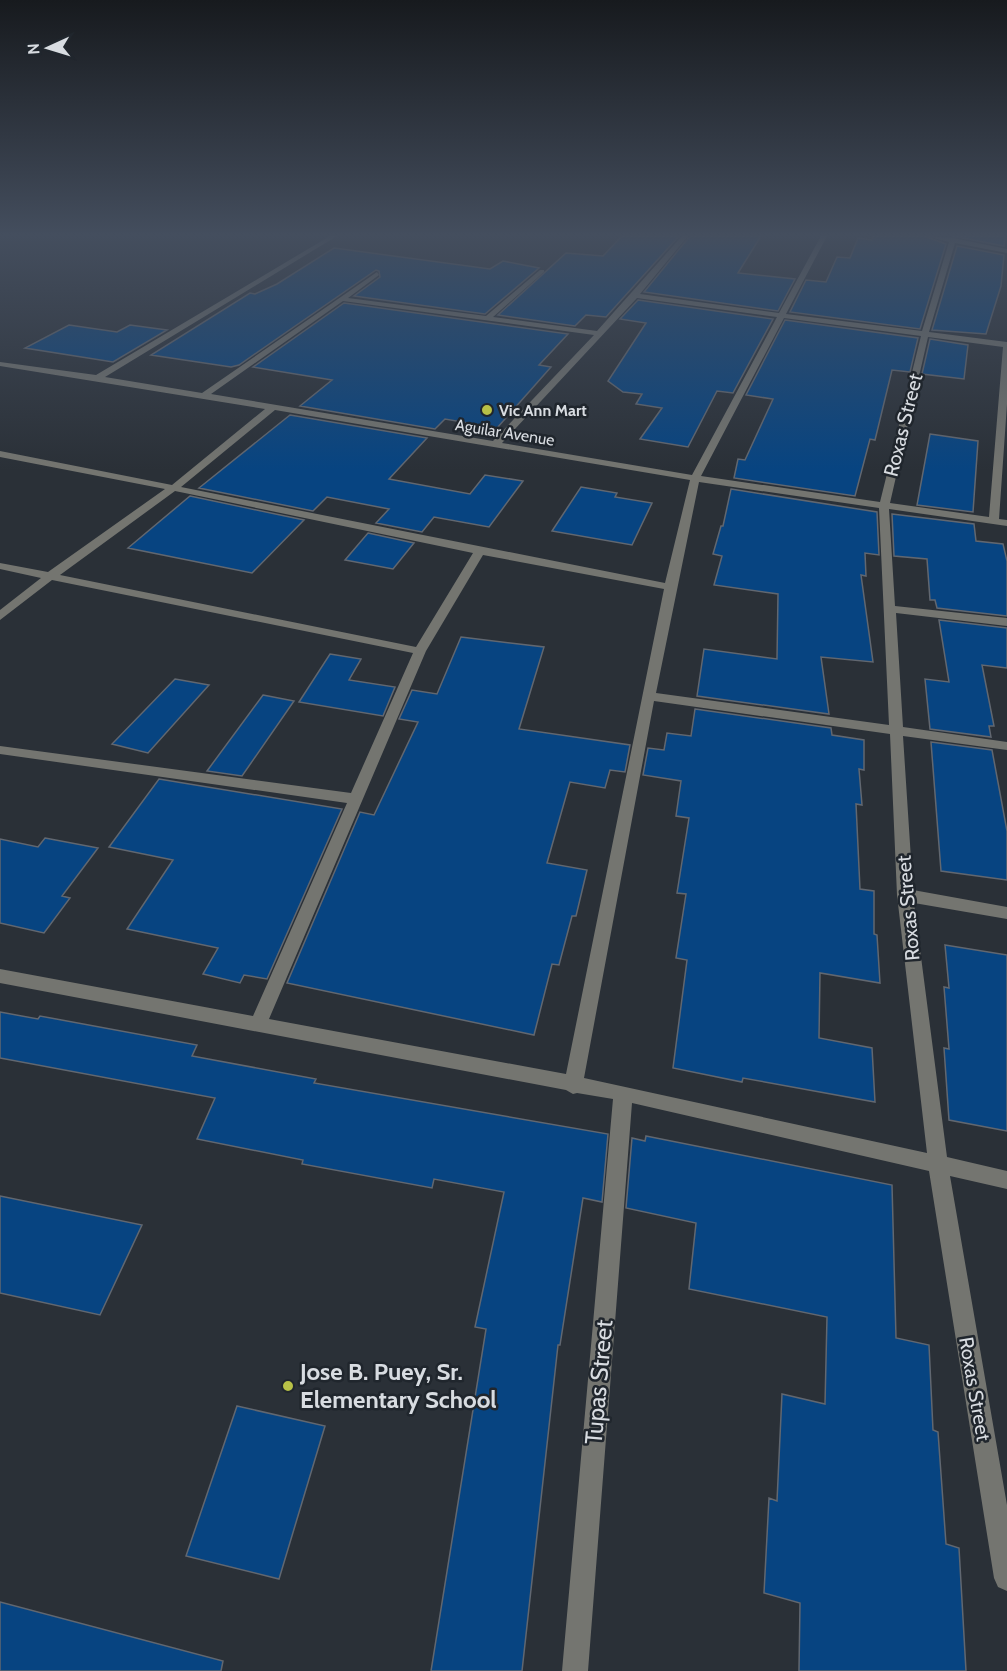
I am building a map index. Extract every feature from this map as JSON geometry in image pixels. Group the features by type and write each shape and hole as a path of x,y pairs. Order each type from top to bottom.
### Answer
{"street":[{"path":"97,378 204,314"},
{"path":"203,396 320,314"},
{"path":"450,314 600,334"},
{"path":"487,319 493,314"},
{"path":"495,445 618,314"},
{"path":"772,314 1007,344 994,521"},
{"name":"Roxas Street","path":"931,314 884,505 905,895 938,1166 1007,1578"},
{"path":"573,1086 670,587 695,478 780,315"},
{"name":"Aguilar Avenue","path":"0,364 97,378 695,478 1007,523"},
{"path":"0,616 49,577 175,487 272,408"},
{"path":"0,454 175,487 478,553 670,587"},
{"path":"257,1026 420,651 478,553"},
{"path":"0,566 420,651"},
{"path":"889,609 1007,622"},
{"path":"649,696 1007,746"},
{"path":"0,750 355,799"},
{"path":"905,895 1007,912"},
{"path":"0,976 573,1086 623,1093 1007,1180"},
{"name":"Tupas Street","path":"575,1671 623,1093"}],"building":[{"path":"216,314 313,314 239,365 231,367 151,355"},
{"path":"328,314 423,314 568,334 539,365 551,367 497,428 445,419 435,429 300,406 332,380 253,367"},
{"path":"609,314 606,317 586,315 575,326 498,315"},
{"path":"625,314 737,314 773,319 733,393 717,391 688,447 640,439 662,408 636,404 642,394 623,392 608,381 646,323 620,319"},
{"path":"805,314 925,314 920,329"},
{"path":"937,314 992,314 986,334 932,330"},
{"path":"785,320 918,338 910,372 892,370 875,440 870,439 855,496 734,478 738,459 745,460 773,399 746,395"},
{"path":"69,325 117,332 130,325 167,330 113,362 25,348"},
{"path":"930,339 968,345 964,379 922,374"},
{"path":"290,415 427,438 389,479 470,494 485,475 523,481 489,527 434,517 422,532 376,523 389,509 327,497 313,511 199,488"},
{"path":"930,434 978,441 973,512 917,505"},
{"path":"581,487 617,493 615,497 652,503 632,545 552,531"},
{"path":"731,489 877,512 879,555 865,553 866,576 861,575 873,662 821,657 829,714 697,696 704,649 777,659 778,594 714,585 722,556 713,554 721,526 723,526"},
{"path":"190,496 304,520 252,573 128,548"},
{"path":"892,514 974,524 976,541 1003,544 1007,561 1007,616 937,608 935,600 930,600 927,559 894,556"},
{"path":"368,533 414,543 393,569 345,560"},
{"path":"939,620 1007,628 1007,668 982,665 994,726 989,726 991,737 930,729 925,679 949,682"},
{"path":"461,637 544,647 519,729 630,745 625,772 610,770 605,788 570,782 547,863 587,870 576,916 572,916 559,965 552,964 534,1035 287,983 360,812 374,815 418,722 399,719 412,690 437,694"},
{"path":"330,654 361,659 349,680 395,687 383,716 299,702"},
{"path":"175,679 209,685 148,753 112,744"},
{"path":"263,695 294,701 242,776 207,771"},
{"path":"695,709 831,728 832,735 864,740 864,770 859,769 862,805 856,804 860,889 874,891 874,934 877,935 880,983 820,973 819,1038 872,1048 875,1102 743,1078 742,1082 673,1068 687,960 676,958 686,894 677,893 689,818 676,816 681,781 643,775 648,748 664,750 667,733 691,736"},
{"path":"931,742 992,750 1007,831 1007,880 941,871"},
{"path":"159,779 342,809 267,979 244,975 240,983 203,974 218,948 127,929 173,860 109,847"},
{"path":"45,838 98,848 62,896 70,898 44,933 0,923 0,839 38,847"},
{"path":"945,945 1007,955 1007,1131 949,1120 944,1048 949,1049 944,987 949,988"},
{"path":"0,1012 38,1019 40,1016 197,1045 192,1056 316,1079 314,1083 608,1134 602,1202 583,1198 560,1345 558,1345 522,1671 431,1671 486,1329 475,1327 504,1192 434,1179 432,1188 302,1164 303,1160 197,1139 215,1098 0,1058"},
{"path":"646,1136 892,1185 896,1338 929,1345 933,1430 938,1432 946,1544 959,1548 966,1671 799,1671 800,1603 764,1593 769,1498 777,1501 782,1394 825,1404 827,1317 689,1289 696,1223 626,1208 632,1138 645,1141"},
{"path":"0,1196 142,1225 100,1315 0,1293"},
{"path":"237,1406 325,1426 279,1579 186,1556"},
{"path":"0,1602 223,1661 221,1671 0,1671"}],"place":[{"name":"Vic Ann Mart","path":"487,410"},
{"name":"Jose B. Puey, Sr. Elementary School","path":"288,1386"}]}
